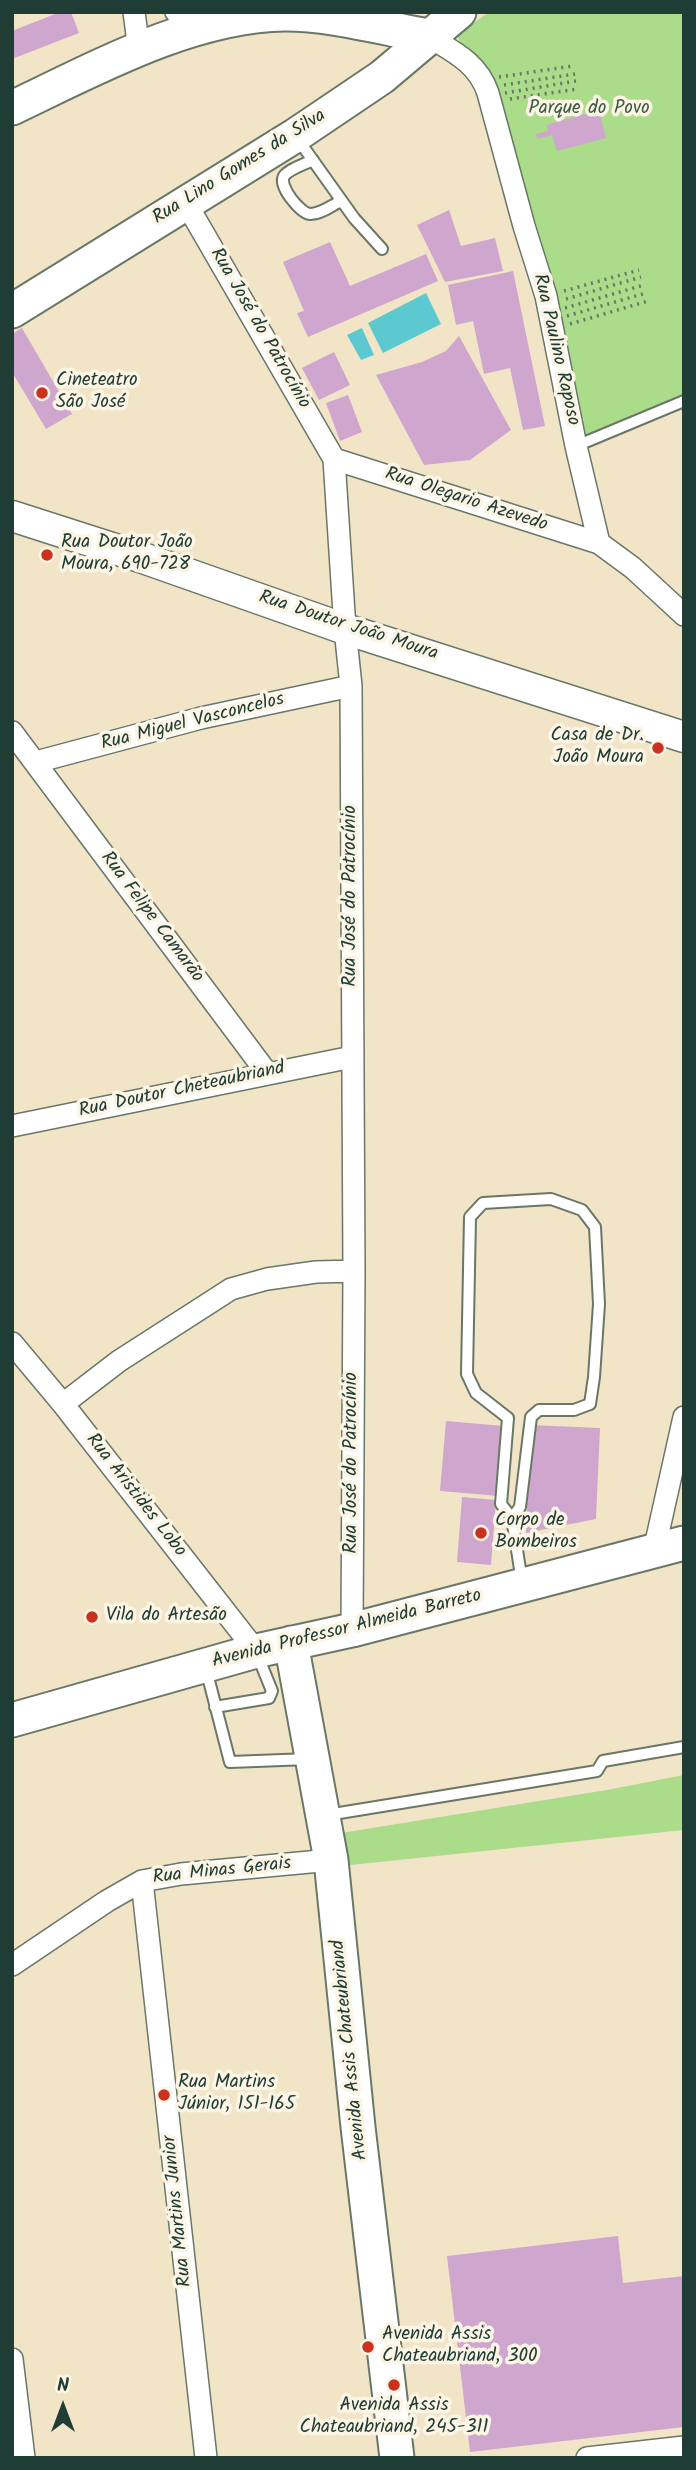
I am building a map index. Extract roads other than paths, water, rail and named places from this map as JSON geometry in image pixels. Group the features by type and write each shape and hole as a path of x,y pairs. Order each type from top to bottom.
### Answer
{"main road":[{"name":"Rua Lino Gomes da Silva","path":"12,311 186,203 304,147 382,76 459,12"},
{"path":"12,108 139,50 206,25 240,18 286,14 328,18 428,36"},
{"name":"Rua Doutor João Moura","path":"12,516 345,629 684,737"},
{"name":"Avenida Professor Almeida Barreto","path":"12,1720 256,1651 352,1630 669,1547"},
{"name":"Avenida Assis Chateubriand","path":"291,1643 331,1860 358,2127 397,2458"}],"street":[{"path":"134,12 139,50"},
{"path":"176,12 206,25"},
{"name":"Rua Paulino Raposo","path":"428,36 466,59 480,76 488,93 546,296 576,446 599,543"},
{"name":"Rua José do Patrocínio","path":"186,203 334,459 351,686 354,1271 352,1630"},
{"name":"Rua Olegario Azevedo","path":"334,459 599,543"},
{"path":"599,543 633,568 684,615"},
{"name":"Rua Miguel Vasconcelos","path":"36,762 201,718 351,686"},
{"name":"Rua Felipe Camarão","path":"12,732 267,1073"},
{"name":"Rua Doutor Cheteaubriand","path":"12,1126 352,1057"},
{"path":"63,1404 118,1361 231,1289 267,1279 316,1272 354,1271"},
{"name":"Rua Aristides Lobo","path":"12,1343 256,1651"},
{"path":"669,1547 684,1417"},
{"name":"Rua Minas Gerais","path":"12,1965 107,1901 142,1881 181,1874 331,1860"},
{"name":"Rua Martins Junior","path":"142,1881 206,2458"},
{"path":"12,2359 24,2458"},
{"path":"587,2458 684,2447"}],"lane":[{"path":"341,201 309,214 301,211 289,194 282,179 304,147 341,201 382,249"},
{"path":"576,446 684,401"},
{"path":"512,1518 520,1507 531,1417 539,1410 574,1409 590,1404 594,1377 598,1304 595,1227 582,1210 551,1199 483,1203 470,1217 467,1374 476,1393 508,1418 501,1504 512,1518 523,1585"},
{"path":"215,1707 269,1698 272,1695 256,1651"},
{"path":"206,1666 230,1762 313,1758"},
{"path":"324,1815 597,1772 604,1761 684,1747"}],"water":[{"path":"426,293 441,324 383,353 368,323"},
{"path":"362,328 374,355 361,360 347,335"}],"place":[{"name":"Cineteatro São José","path":"42,393"},
{"name":"Rua Doutor João Moura, 690-728","path":"47,555"},
{"name":"Casa de Dr. João Moura","path":"658,748"},
{"name":"Corpo de Bombeiros","path":"481,1533"},
{"name":"Vila do Artesão","path":"92,1617"},
{"name":"Rua Martins Júnior, 151-165","path":"164,2095"},
{"name":"Avenida Assis Chateaubriand, 300","path":"368,2347"},
{"name":"Avenida Assis Chateaubriand, 245-311","path":"394,2385"}],"park label":[{"name":"Parque do Povo","path":"589,110"}]}
